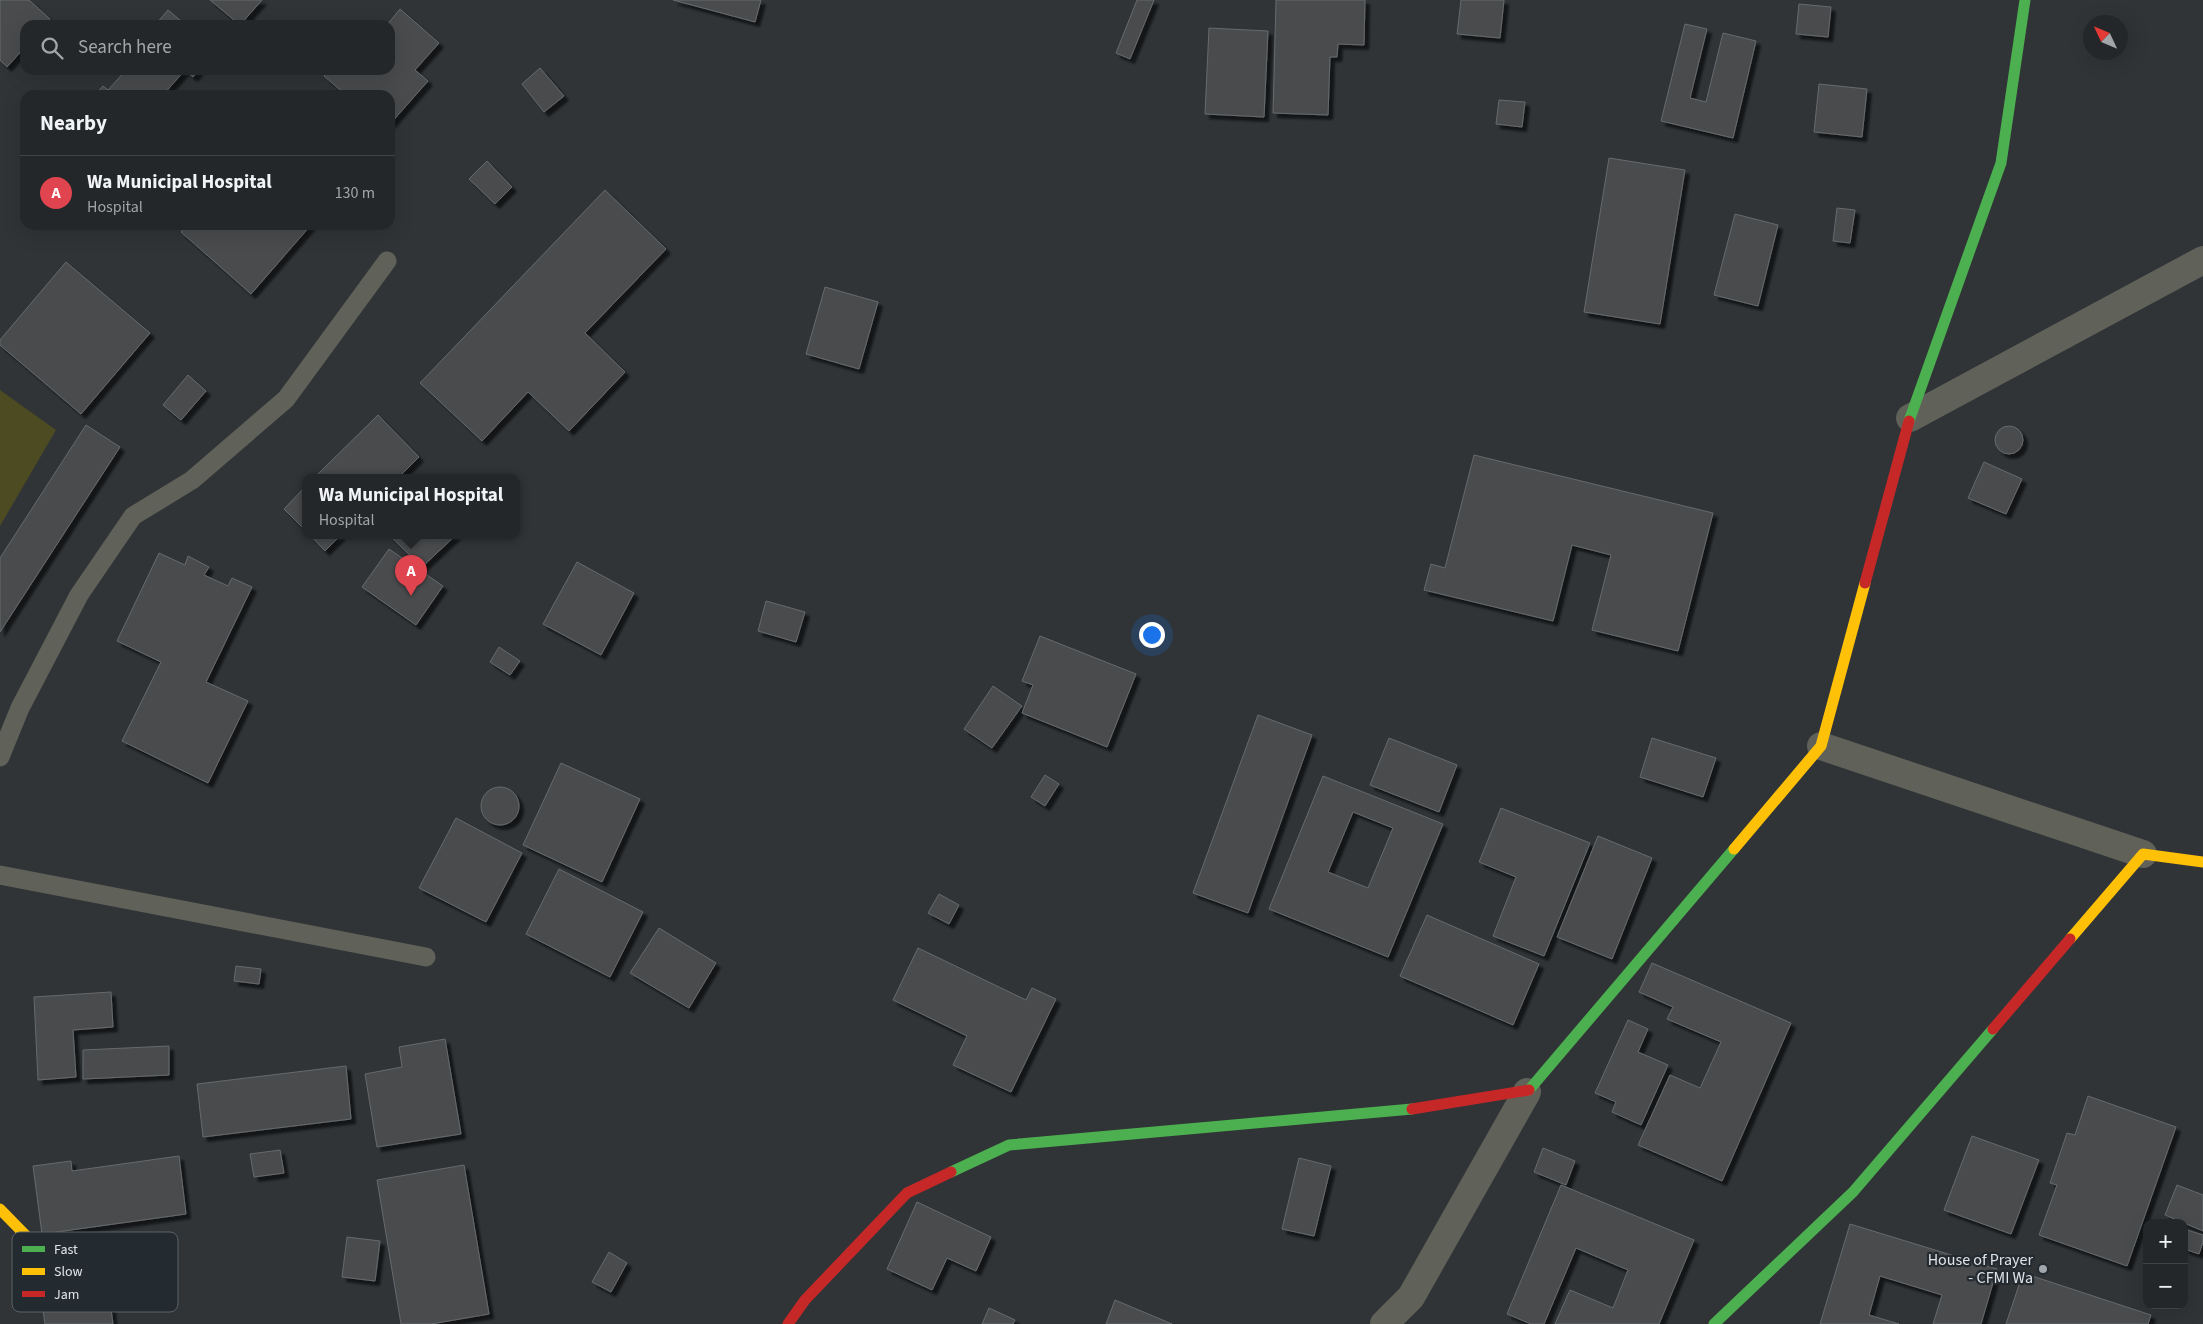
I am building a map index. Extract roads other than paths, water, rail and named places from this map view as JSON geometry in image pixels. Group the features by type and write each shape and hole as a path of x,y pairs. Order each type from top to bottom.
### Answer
{"street":[{"path":"1384,1324 1411,1297 1526,1092 1599,1010 1821,746 1910,418 2001,163 2025,0"},
{"path":"1910,418 2203,260"},
{"path":"1821,746 2143,854 2203,862"},
{"path":"1714,1324 1853,1192 2143,854"},
{"path":"788,1324 805,1300 907,1193 1009,1145 1393,1112 1526,1092"},
{"path":"0,1209 22,1232"}],"lane":[{"path":"0,758 20,708 79,595 132,516 192,480 286,399 387,261"},
{"path":"0,875 426,957"}],"place":[{"name":"Wa Municipal Hospital","path":"411,596"},
{"name":"House of Prayer - CFMI Wa","path":"2043,1269"}]}
